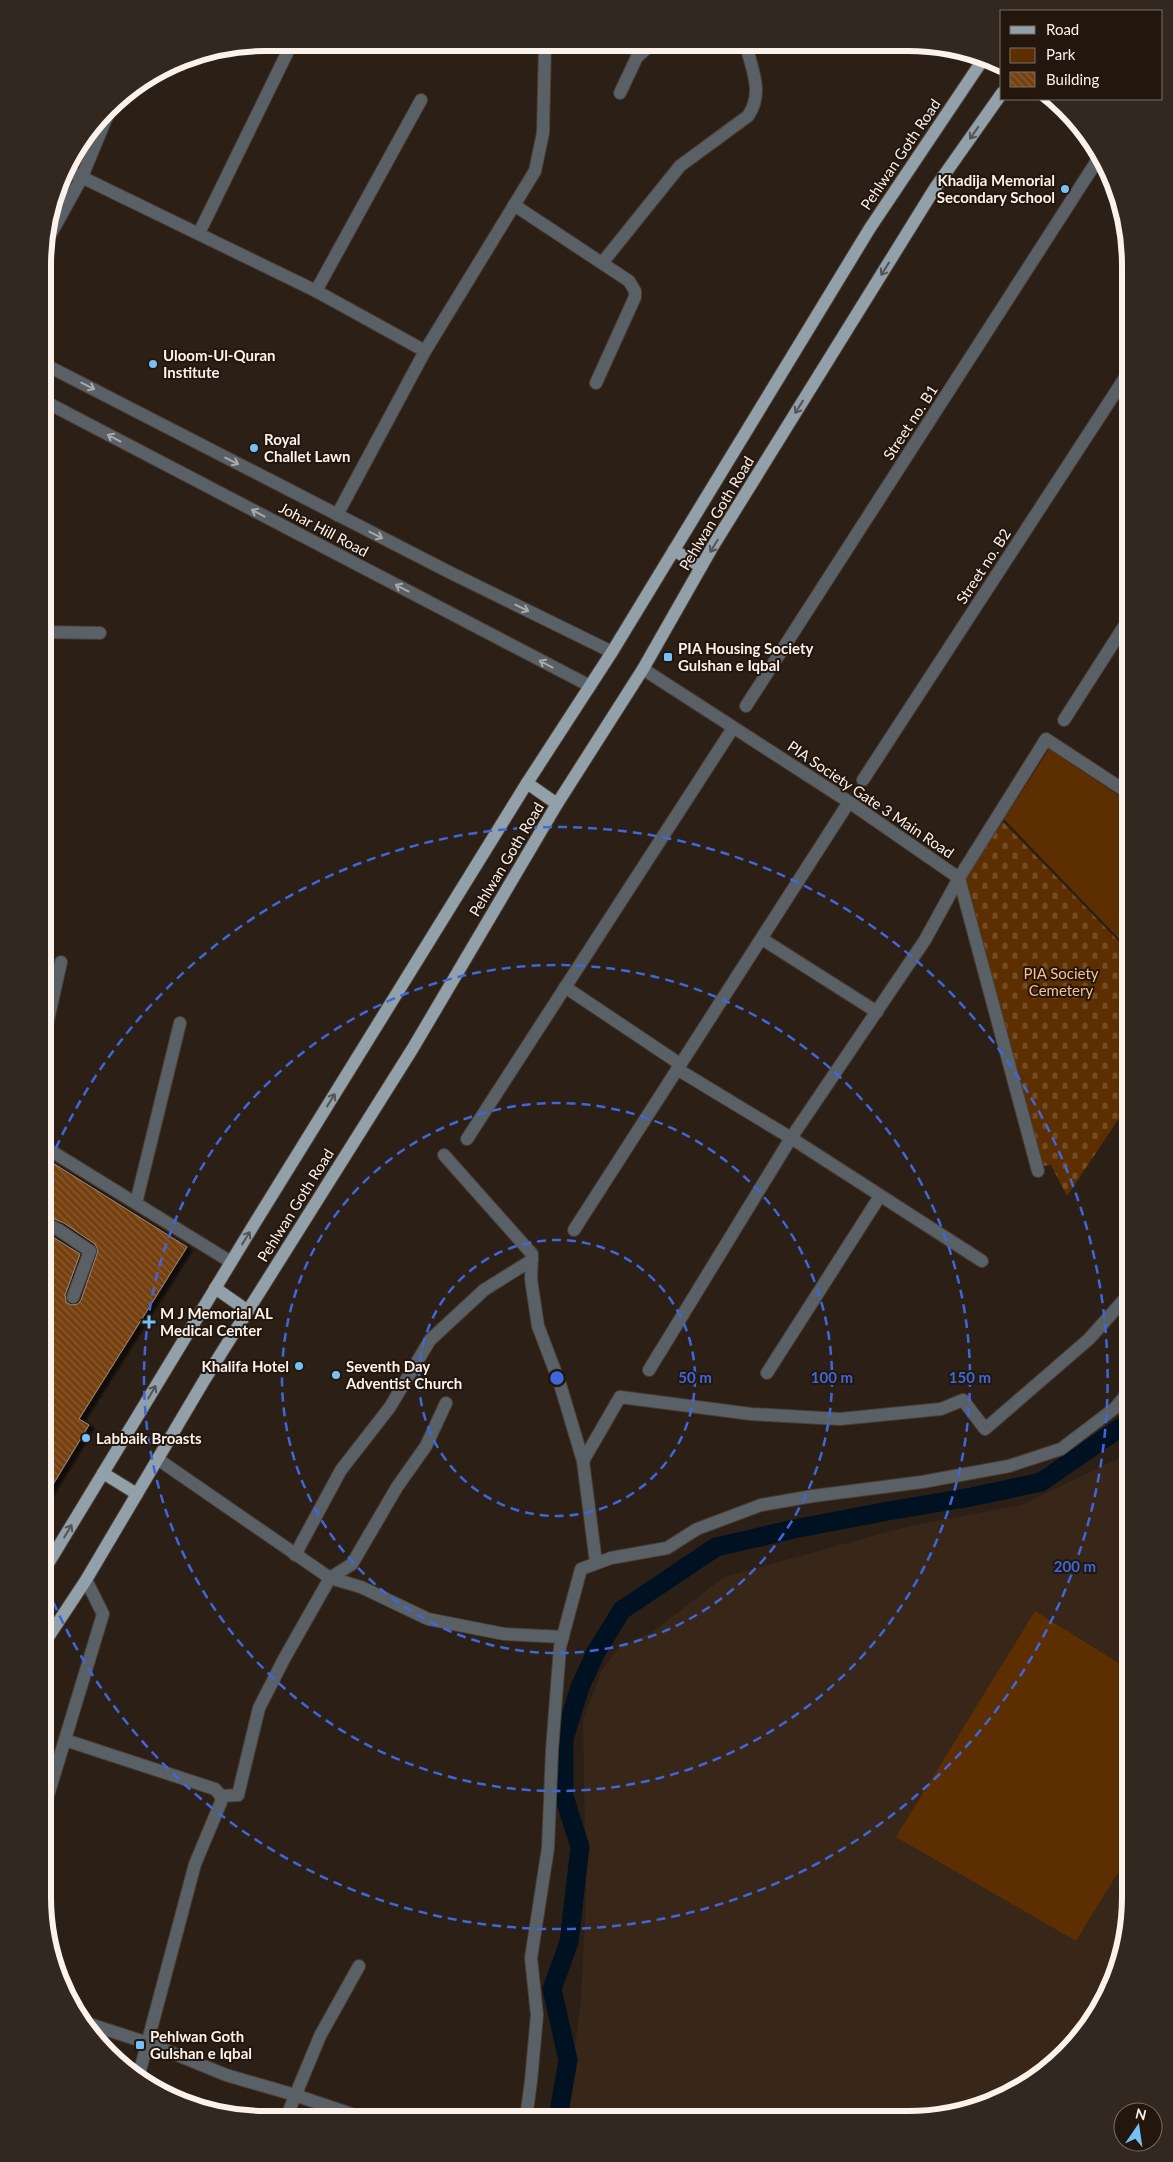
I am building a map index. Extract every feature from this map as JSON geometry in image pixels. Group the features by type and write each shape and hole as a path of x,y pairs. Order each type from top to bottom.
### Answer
{"main road":[{"name":"Pehlwan Goth Road","path":"51,1559 215,1288 527,783 612,652 870,228 980,64"},
{"name":"Pehlwan Goth Road","path":"51,1633 86,1580 205,1379 413,1048 557,804 643,668 701,567 935,188 1000,97"},
{"path":"674,550 701,567"},
{"path":"527,783 557,804"},
{"path":"215,1288 248,1311"},
{"path":"103,1473 137,1494"}],"street":[{"path":"199,233 288,51"},
{"path":"336,514 425,351 535,171 543,133 545,51"},
{"path":"620,93 644,51"},
{"path":"602,263 680,166 748,116 752,111 757,98 747,51"},
{"path":"316,291 421,100"},
{"path":"55,226 81,178 104,125"},
{"name":"Street no. B1","path":"746,706 1096,163"},
{"path":"72,173 316,291 425,351"},
{"path":"514,205 629,281 635,291 635,297 596,383"},
{"path":"51,368 448,572 612,652"},
{"name":"Street no. B2","path":"863,780 1122,382"},
{"name":"Johar Hill Road","path":"51,405 590,686"},
{"path":"1064,720 1122,630"},
{"path":"51,632 100,634"},
{"name":"PIA Society Gate 3 Main Road","path":"643,668 849,802 958,878 1046,739 1122,789"},
{"path":"467,1139 733,728"},
{"path":"574,1230 849,802"},
{"path":"649,1370 791,1138 925,940 958,878"},
{"path":"958,878 1038,1172"},
{"path":"762,938 876,1012"},
{"path":"51,1009 61,962"},
{"path":"565,987 679,1066 982,1261"},
{"path":"136,1203 180,1022"},
{"path":"51,1151 231,1262"},
{"path":"444,1155 532,1254 531,1279 538,1326 560,1384 583,1461 596,1563"},
{"path":"767,1373 880,1196"},
{"path":"51,1226 90,1251 73,1297"},
{"path":"295,1554 342,1470 390,1407 430,1340 484,1290 532,1260"},
{"path":"583,1461 620,1397 751,1414 840,1419 941,1409 963,1400 985,1430 1089,1339 1122,1302"},
{"path":"527,2111 537,2015 531,1958 548,1848 552,1750 560,1647 581,1569 611,1558 667,1548 697,1529 761,1505 813,1496 922,1482 1009,1466 1061,1449 1115,1408 1122,1400"},
{"path":"221,1796 238,1795 259,1708 330,1578 352,1564 397,1487 426,1446 446,1403"},
{"path":"158,1460 330,1578 362,1586 428,1619 504,1634 563,1637"},
{"path":"51,1786 103,1614 86,1580"},
{"path":"65,1740 215,1789 221,1796 221,1802 195,1864 140,2071"},
{"path":"289,2111 320,2036 359,1966"},
{"path":"94,2026 148,2043 226,2075 342,2111"}],"shaded area":[{"path":"1122,1457 1122,1897 1120,1925 1118,1938 1105,1979 1093,2004 1078,2027 1049,2058 1027,2075 990,2094 949,2107 908,2111 567,2111 581,1999 586,1898 583,1720 601,1672 620,1646 652,1632 724,1577 909,1526 1021,1505"}],"green space":[{"path":"1049,749 1122,798 1122,942 1004,819"},
{"name":"PIA Society Cemetery","path":"1003,822 1122,945 1122,1114 1067,1196 1051,1165 1043,1166 959,877"},
{"path":"1035,1611 1122,1665 1122,1866 1076,1941 896,1837"}],"building":[{"path":"51,1162 187,1247 79,1419 89,1425 51,1488 51,1236 80,1254 65,1295 66,1302 71,1305 78,1304 81,1300 98,1251 95,1244 64,1223 51,1217"}],"waterway":[{"path":"559,2111 568,2060 552,1989 569,1942 580,1847 564,1796 564,1739 580,1687 596,1652 622,1610 716,1547 794,1529 971,1497 1041,1482 1122,1426"}],"place":[{"name":"Khadija Memorial Secondary School","path":"1065,189"},
{"name":"Uloom-Ul-Quran Institute","path":"153,364"},
{"name":"Royal Challet Lawn","path":"254,448"},
{"name":"PIA Housing Society Gulshan e Iqbal","path":"668,657"},
{"name":"M J Memorial AL Medical Center","path":"149,1322"},
{"name":"Khalifa Hotel","path":"299,1366"},
{"name":"Seventh Day Adventist Church","path":"336,1375"},
{"name":"Labbaik Broasts","path":"86,1438"},
{"name":"Pehlwan Goth Gulshan e Iqbal","path":"140,2045"}]}
